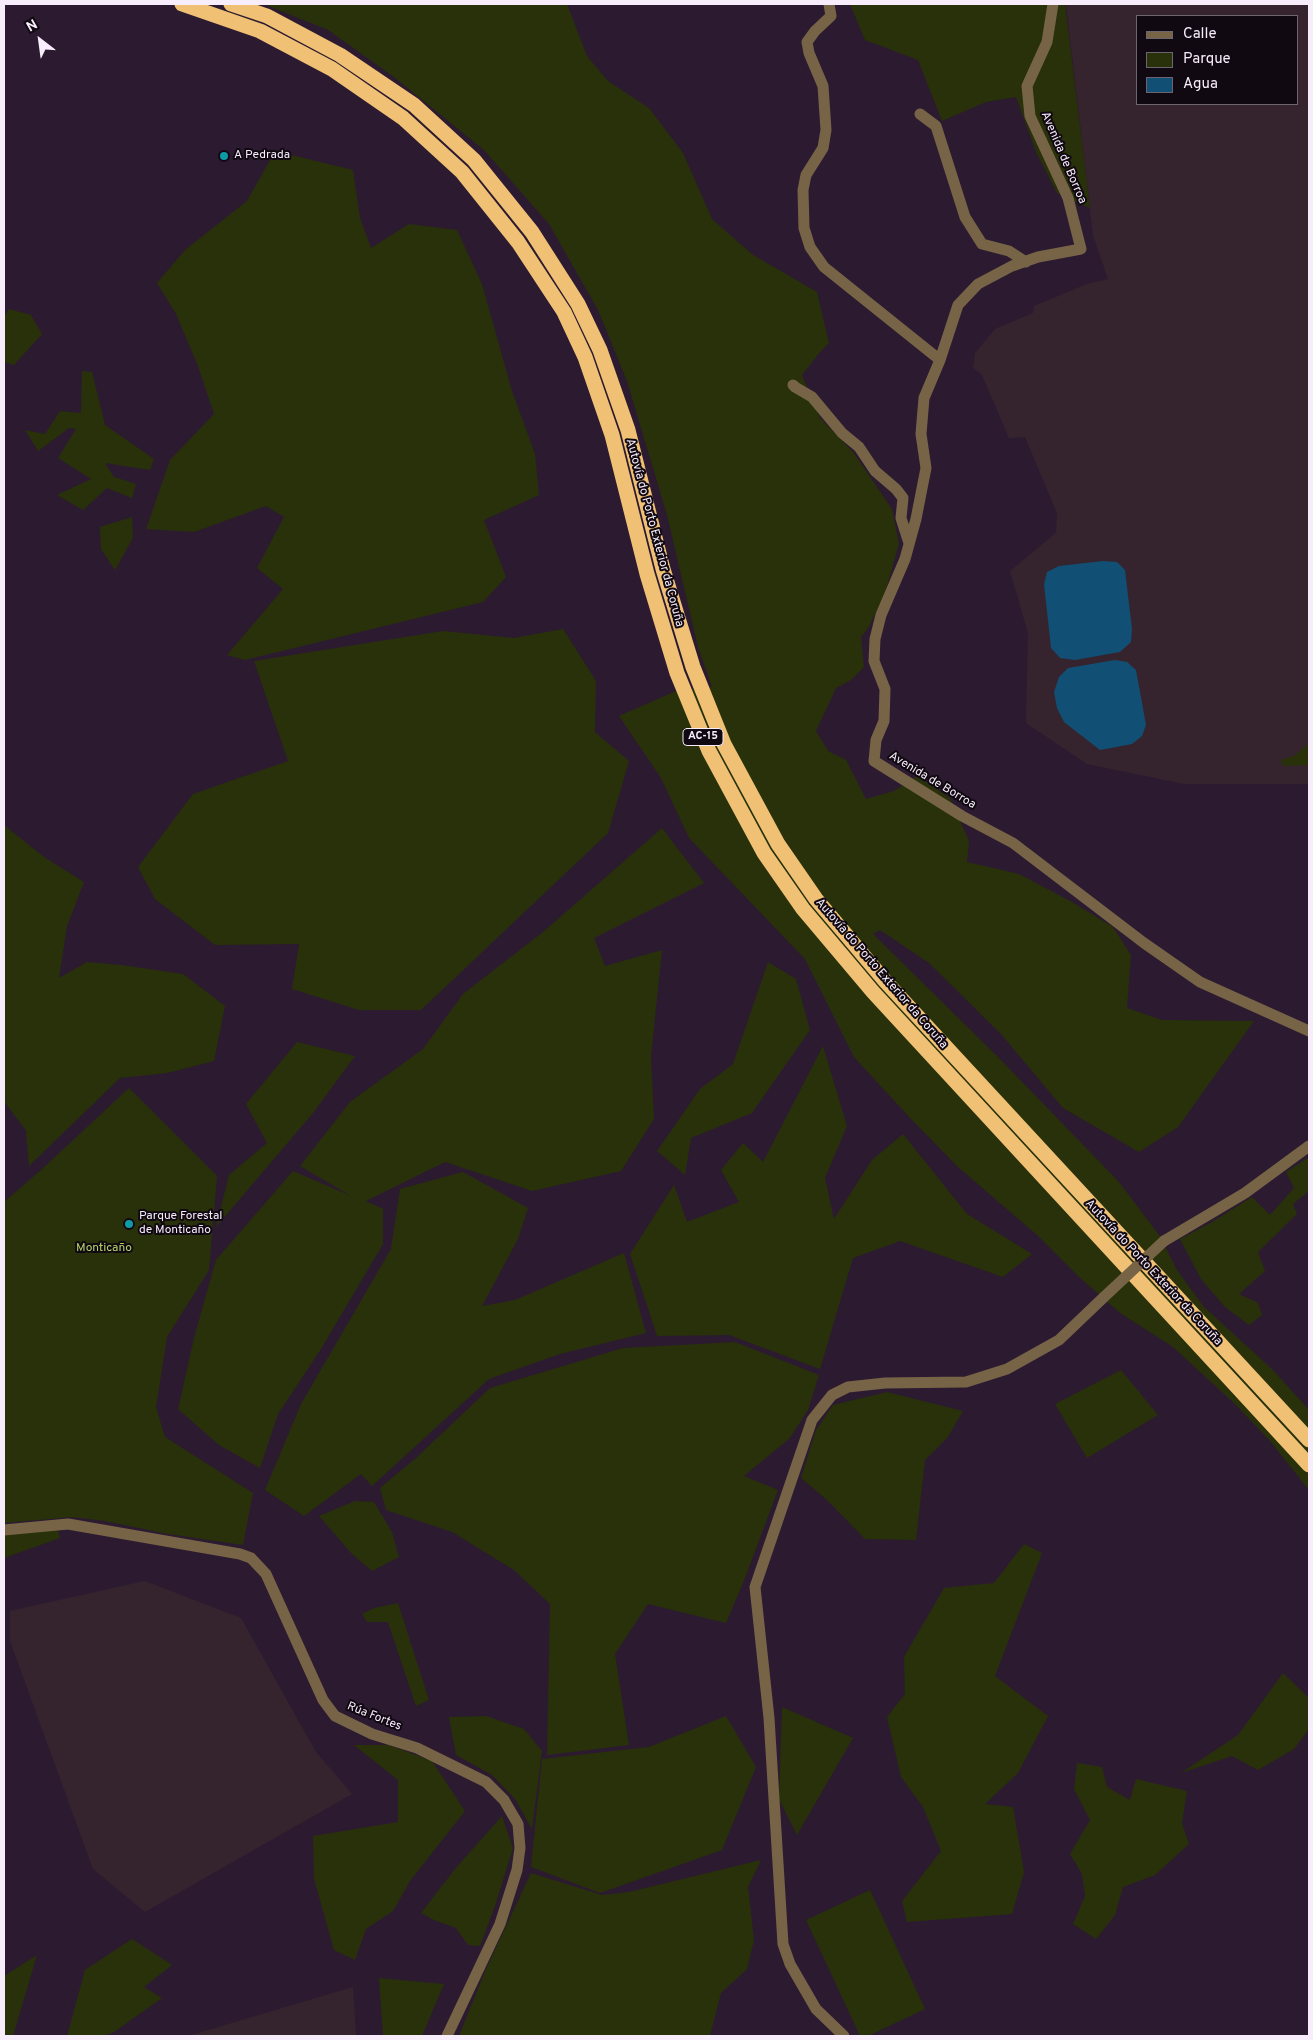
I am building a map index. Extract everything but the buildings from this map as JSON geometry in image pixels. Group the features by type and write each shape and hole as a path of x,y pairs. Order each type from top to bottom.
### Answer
{"highway":[{"name":"Autovía do Porto Exterior da Coruña","path":"182,4 260,31 332,69 403,118 462,172 518,242 564,312 585,357 612,435 647,574 678,673 709,751 764,853 803,909 873,992 1309,1465"},
{"name":"Autovía do Porto Exterior da Coruña","path":"232,4 267,16 340,55 414,105 474,160 532,232 578,304 600,350 628,430 662,569 693,667 724,744 778,844 816,899 885,981 1309,1440"}],"street":[{"path":"829,4 831,16 815,31 807,42 809,53 823,86 826,130 823,148 806,175 803,190 804,228 810,247 824,267 940,360"},
{"name":"Avenida de Borroa","path":"1053,4 1047,42 1027,86 1030,116 1068,198 1081,249 1038,257 1026,262 978,284 958,305 940,360 924,398 921,434 926,468 905,559 881,615 875,639 874,661 885,689 884,720 876,740 874,762 962,816 1013,843 1129,932 1200,982 1309,1031"},
{"path":"920,114 936,126 965,217 982,244 1009,251 1026,262"},
{"path":"793,384 795,388 812,397 842,433 859,447 875,471 896,489 903,498 901,518 909,543"},
{"path":"844,2036 816,2008 790,1964 783,1944 769,1718 755,1587 812,1420 832,1395 848,1387 885,1383 966,1382 1007,1369 1059,1340 1164,1241 1245,1193 1309,1146"},
{"name":"Rúa Fortes","path":"4,1530 68,1524 230,1552 251,1558 266,1574 322,1700 335,1716 372,1734 417,1748 478,1778 486,1782 504,1800 518,1824 520,1848 517,1870 500,1924 447,2036"}],"shaded area":[{"path":"1066,4 1309,4 1309,784 1184,784 1087,764 1026,723 1028,633 1010,571 1056,533 1057,513 1025,437 1009,438 982,375 973,368 975,353 995,329 1033,313 1034,306 1087,284 1108,279 1093,235"},
{"path":"145,1581 241,1618 316,1752 352,1794 145,1912 93,1869 10,1641 10,1611"},
{"path":"353,1987 356,2036 188,2036"}],"green space":[{"path":"264,4 567,4 587,56 608,81 649,108 683,153 712,219 753,255 817,292 829,343 802,375 820,418 853,452 892,509 899,544 884,596 868,628 861,637 864,667 851,680 836,688 816,731 828,751 846,760 866,799 894,791 917,776 950,798 969,841 967,862 1019,874 1072,902 1113,927 1131,955 1127,1008 1162,1020 1254,1021 1178,1127 1139,1152 1063,1108 1001,1034 929,963 880,930 873,934 999,1058 1119,1182 1159,1235 1177,1270 1204,1307 1272,1369 1309,1410 1309,1490 1270,1441 1236,1405 1173,1347 1120,1313 1079,1277 1037,1235 958,1167 911,1119 854,1057 805,959 689,838 661,778 619,716 676,691 712,687 698,647 667,515 627,381 598,310 549,224 484,150 394,77 328,30"},
{"path":"850,4 1065,4 1090,208 1057,193 1036,152 1016,97 986,102 942,121 918,60 865,40"},
{"path":"275,151 353,170 360,218 371,248 409,224 457,230 482,284 512,391 535,454 539,495 484,520 506,577 483,602 245,660 227,655 283,589 257,568 284,517 266,506 194,532 146,529 170,460 214,414 198,366 176,314 157,283 185,250 247,201"},
{"path":"9,309 31,315 42,334 14,365 4,362 4,317"},
{"path":"82,371 92,372 105,425 154,459 150,470 105,463 114,477 136,484 132,498 107,488 83,510 57,495 91,479 58,458 76,429 69,428 38,451 25,430 45,434 60,411 81,413"},
{"path":"132,517 133,538 115,570 101,549 100,527"},
{"path":"563,629 596,681 595,732 629,761 608,833 421,1010 359,1010 292,989 299,944 215,945 155,899 138,867 193,794 288,761 254,661 443,631 514,638"},
{"path":"1309,743 1309,765 1283,766 1281,760 1294,756"},
{"path":"4,825 44,857 84,882 67,926 59,978 87,962 183,974 225,1006 214,1061 167,1073 120,1078 29,1166 26,1131 4,1101"},
{"path":"662,828 704,883 594,938 605,966 662,950 651,1056 654,1119 621,1171 532,1191 445,1162 366,1201 383,1209 383,1244 321,1349 278,1414 260,1468 219,1445 178,1409 195,1334 216,1260 293,1171 351,1196 300,1166 350,1102 423,1049 463,994 543,932"},
{"path":"768,962 796,979 810,1030 752,1113 691,1138 685,1175 657,1151 700,1089 733,1064"},
{"path":"297,1042 355,1056 313,1113 216,1227 229,1175 267,1143 246,1104"},
{"path":"823,1046 847,1126 825,1178 834,1219 872,1160 903,1134 967,1214 1032,1254 1003,1277 900,1241 853,1258 820,1369 729,1335 657,1336 630,1254 674,1185 687,1222 739,1202 721,1170 743,1143 763,1162"},
{"name":"Monticaño","path":"129,1088 217,1176 209,1270 167,1337 156,1407 165,1437 253,1493 243,1545 72,1517 4,1523 4,1202"},
{"path":"1309,1157 1309,1191 1293,1204 1297,1214 1258,1252 1265,1271 1239,1294 1258,1303 1262,1315 1249,1325 1225,1307 1201,1279 1180,1239 1252,1197 1270,1215 1294,1188 1286,1172"},
{"path":"463,1172 528,1208 518,1239 482,1306 515,1300 624,1253 646,1333 560,1354 489,1379 372,1486 361,1474 304,1516 265,1490 301,1404 391,1249 400,1189"},
{"path":"735,1342 819,1375 808,1410 790,1438 744,1476 778,1490 726,1623 648,1604 615,1654 629,1745 547,1755 550,1604 514,1570 452,1532 386,1510 380,1488 416,1458 490,1388 623,1348"},
{"path":"1121,1370 1158,1415 1087,1458 1055,1404"},
{"path":"887,1392 963,1411 948,1437 925,1460 916,1540 865,1539 827,1500 801,1478 816,1430 833,1405"},
{"path":"355,1501 374,1502 392,1532 399,1557 372,1571 352,1554 319,1516"},
{"path":"57,1527 60,1538 4,1558 4,1535"},
{"path":"1024,1544 1042,1553 995,1676 1048,1716 1018,1773 985,1804 1013,1807 1024,1872 1012,1914 907,1922 902,1901 941,1851 923,1807 901,1777 887,1717 905,1694 904,1657 944,1588 994,1583"},
{"path":"398,1603 429,1700 416,1706 388,1622 367,1622 362,1614 374,1608"},
{"path":"1283,1673 1309,1698 1309,1729 1294,1749 1258,1770 1232,1756 1181,1773 1238,1735"},
{"path":"782,1707 853,1738 797,1835 779,1799"},
{"path":"486,1716 524,1729 542,1751 532,1829 515,1799 492,1775 456,1755 449,1717"},
{"path":"726,1716 756,1767 722,1850 600,1893 531,1867 542,1759 649,1747"},
{"path":"354,1745 389,1745 432,1761 465,1811 410,1881 393,1911 366,1929 355,1960 334,1950 314,1879 313,1836 398,1822 398,1780"},
{"path":"1077,1763 1102,1767 1107,1787 1130,1800 1136,1779 1187,1791 1182,1823 1189,1844 1155,1875 1123,1887 1115,1915 1096,1939 1073,1924 1085,1896 1082,1874 1070,1854 1090,1820 1074,1789"},
{"path":"502,1816 513,1848 480,1946 468,1945 456,1928 421,1913 455,1869"},
{"path":"761,1860 748,1887 754,1940 747,1969 721,1993 710,2036 459,2036 486,1969 531,1873 602,1895 629,1892"},
{"path":"870,1890 925,2009 868,2036 860,2036 806,1920"},
{"path":"132,1939 172,1965 144,1987 162,1998 114,2032 104,2036 67,2036 85,1970"},
{"path":"37,1955 13,2036 4,2036 4,1976"},
{"path":"379,1978 444,1984 422,2036 383,2036"}],"water":[{"path":"1103,561 1117,562 1125,570 1132,629 1131,642 1120,652 1075,660 1060,658 1051,648 1044,584 1047,572 1059,566"},
{"path":"1115,660 1127,662 1136,670 1146,725 1142,736 1132,744 1100,750 1064,722 1057,708 1054,692 1059,677 1068,668"}],"place":[{"name":"A Pedrada","path":"224,156"},
{"name":"Parque Forestal de Monticaño","path":"129,1224"}]}
